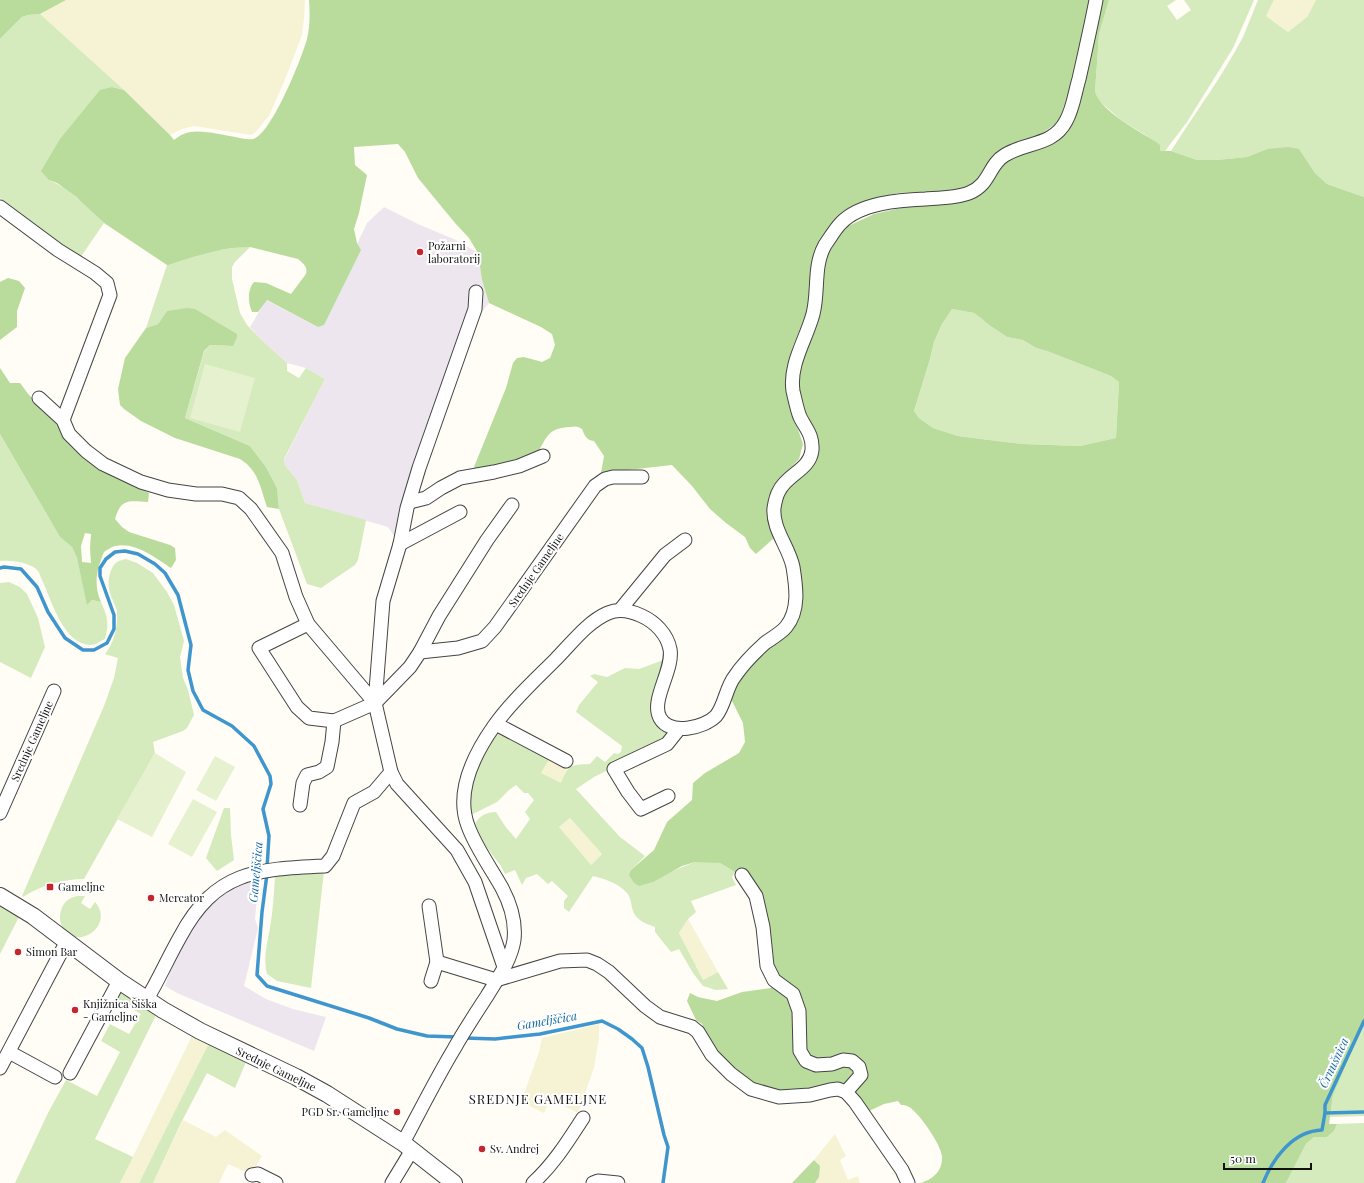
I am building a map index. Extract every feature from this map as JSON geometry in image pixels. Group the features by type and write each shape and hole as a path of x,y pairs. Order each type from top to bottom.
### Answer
{"street":[{"path":"392,1183 407,1146 455,1046 504,967 513,945 515,926 507,897 471,833 463,811 465,786 483,744 496,724 526,689 587,628 607,613 620,610 634,612 650,619 660,628 670,649 670,663 657,706 659,717 664,724 679,729 704,724 716,715 732,678 752,654 786,628 794,613 797,588 791,559 776,524 774,510 779,488 806,465 812,451 810,432 800,416 792,387 796,359 813,313 818,264 822,250 843,220 868,207 910,200 951,197 968,193 982,186 995,163 1007,153 1041,143 1054,136 1066,122 1074,97 1096,0"},
{"path":"0,207 58,250 95,273 107,283 110,295 63,420"},
{"path":"476,292 475,309 419,468 407,508 400,544 384,601 375,703 391,772 397,784 457,850 476,882 504,967"},
{"path":"40,398 63,420 69,434 86,451 103,464 141,482 168,490 196,494 222,494 239,498 251,509 282,553 296,597 308,624 375,703"},
{"path":"410,502 426,498 460,478 519,466 544,456"},
{"name":"Srednje Gameljne","path":"420,652 458,648 482,641 495,627 595,486 605,479 613,477 642,477"},
{"path":"308,624 259,648 297,707 309,718 334,721 375,703 410,667 420,652 439,616 487,540 512,505"},
{"path":"400,544 460,512"},
{"path":"620,610 665,555 685,540"},
{"name":"Srednje Gameljne","path":"0,813 54,691"},
{"path":"300,805 303,782 307,775 319,772 326,767 332,742 334,721"},
{"path":"496,724 566,761"},
{"path":"668,796 641,809 628,792 614,769 667,744 679,729"},
{"path":"147,999 183,931 208,897 223,886 242,877 256,873 286,868 325,866 333,856 354,803 374,792 391,772"},
{"path":"742,875 756,896 764,927 767,966 774,980 793,994 799,1011 800,1051 806,1061 816,1065 832,1064 843,1060 852,1061 859,1067 861,1075 846,1092"},
{"name":"Srednje Gameljne","path":"0,896 33,916 119,981 147,999 200,1031 296,1077 327,1094 407,1146 454,1183"},
{"path":"430,906 437,962 431,981"},
{"path":"0,1068 67,941"},
{"path":"437,962 496,980 560,961 587,960 597,964 610,972 644,1006 660,1017 692,1027 698,1032 712,1055 731,1074 751,1089 779,1097 810,1095 838,1089 846,1092 855,1102 902,1170 908,1183"},
{"path":"70,1073 119,981"},
{"path":"9,1052 55,1076"},
{"path":"533,1183 551,1165 583,1118"},
{"path":"252,1175 258,1174 271,1182"},
{"path":"593,1183 598,1181 618,1183"}],"shaded area":[{"path":"66,0 305,0 302,35 270,114 256,132 251,135 194,126 182,129 170,135 124,90 40,14"},
{"path":"1274,0 1316,0 1307,17 1288,32 1266,16"},
{"path":"384,207 418,224 456,240 478,253 482,280 489,303 473,323 396,539 388,527 305,503 297,480 285,465 284,460 325,379 306,368 287,363 250,327 266,300 318,327 367,223"},
{"path":"549,760 567,769 561,784 541,773"},
{"path":"570,818 602,854 590,866 559,827"},
{"path":"259,876 255,919 258,928 244,986 266,999 293,1009 326,1017 314,1051 177,993 165,986 175,958 197,921 212,901 225,890"},
{"path":"688,919 718,972 703,980 679,933"},
{"path":"599,1024 599,1037 594,1068 578,1113 564,1106 549,1103 544,1113 521,1102 539,1052 542,1038"},
{"path":"193,1034 209,1043 139,1183 120,1183"},
{"path":"183,1120 216,1137 225,1130 262,1156 251,1174 228,1164 219,1183 153,1183"},
{"path":"835,1134 846,1156 840,1160 848,1180 858,1176 860,1183 815,1183 819,1177 817,1162 814,1160"}],"green space":[{"path":"0,0 66,0 40,14 22,17 0,39"},
{"path":"309,0 1089,0 1074,76 1059,121 1036,138 1013,145 995,154 977,184 967,190 898,193 872,199 840,216 812,275 807,312 793,346 787,378 788,400 803,444 799,459 773,486 767,507 769,523 774,538 756,554 750,548 745,537 710,509 692,486 672,465 601,473 604,456 594,441 587,439 582,429 578,427 573,426 558,429 550,433 539,451 502,466 476,471 474,467 506,388 513,363 517,358 524,357 542,362 550,358 555,345 552,334 541,327 489,303 482,280 478,253 469,238 418,178 405,152 398,144 354,147 355,165 367,175 354,229 357,243 361,250 324,325 318,327 267,300 258,312 252,312 249,301 249,293 254,282 266,283 291,294 306,274 306,267 298,259 250,247 239,247 189,258 167,265 104,223 75,196 57,183 49,180 41,171 60,139 100,90 112,87 124,90 174,140 189,132 209,132 253,139 260,134 277,111 299,62 308,34 310,20"},
{"path":"1102,0 1109,0 1099,34 1095,92 1099,99 1112,113 1160,145 1160,151 1171,151 1197,160 1217,160 1247,157 1268,149 1288,147 1299,149 1315,173 1327,184 1364,197 1364,1024 1333,1095 1329,1124 1337,1124 1334,1131 1327,1137 1314,1137 1306,1144 1286,1183 921,1183 936,1174 941,1166 942,1156 938,1144 928,1128 912,1109 901,1105 898,1101 884,1104 867,1112 857,1094 852,1091 814,1088 777,1093 762,1089 726,1064 705,1033 702,1024 696,1020 687,1001 690,993 698,997 717,1001 742,992 771,988 773,977 748,887 735,872 720,863 695,862 682,866 653,882 639,886 634,883 629,875 631,870 654,850 667,822 692,800 693,783 705,773 739,753 745,742 743,723 731,699 741,677 747,668 770,646 789,632 798,560 789,537 781,524 780,509 784,491 810,468 805,416 797,381 826,254 844,228 874,214 905,207 952,204 975,197 992,182 999,166 1006,158 1042,148 1058,139","holes":["952,309 974,313 1007,337 1023,340 1036,348 1111,376 1119,382 1116,438 1080,446 1023,444 958,436 933,428 919,418 914,411 934,342 942,324"]},
{"path":"1109,0 1176,0 1167,6 1177,20 1191,10 1184,0 1254,0 1233,48 1187,122 1165,151 1160,151 1155,141 1121,120 1097,99 1095,92 1099,34"},
{"path":"1258,0 1274,0 1266,16 1288,32 1307,17 1316,0 1364,0 1364,197 1327,184 1315,173 1299,149 1217,160 1197,160 1171,151 1235,52 1243,37"},
{"path":"40,14 124,90 112,87 49,180 71,193 104,223 80,258 0,198 0,39 22,17"},
{"path":"250,247 232,267 232,279 240,313 247,325 287,363 287,371 299,378 306,368 325,379 284,459 285,465 297,480 305,503 366,520 358,560 355,565 321,588 307,584 279,509 277,488 266,467 250,446 185,418 204,352 210,345 233,346 171,311 167,311 158,324 146,328 167,265 211,251"},
{"path":"8,278 19,281 25,288 17,311 17,327 0,340 0,282"},
{"path":"187,308 195,309 237,334 237,337 233,346 210,345 204,351 185,418 250,446 266,467 277,488 279,509 267,507 255,474 240,459 175,438 141,421 120,405 118,389 125,358 146,328 158,324 167,311"},
{"path":"952,309 974,313 1007,337 1023,340 1036,348 1111,376 1119,382 1116,438 1080,446 1023,444 958,436 933,428 919,418 914,411 934,342 942,324"},
{"path":"205,364 255,378 240,432 190,418"},
{"path":"0,368 10,383 20,383 29,395 117,477 149,493 148,502 131,501 123,504 117,512 115,519 129,532 175,548 176,560 171,568 145,552 130,546 123,545 112,547 104,552 99,564 97,589 101,602 92,600 87,605 77,558 72,547 60,537 0,434","holes":["85,533 91,534 91,563 82,562 81,546"]},
{"path":"0,434 60,537 72,547 77,558 88,604 92,600 101,602 106,617 107,629 105,639 96,644 91,645 82,643 73,638 66,630 55,611 39,572 35,568 20,562 0,561"},
{"path":"126,559 137,563 153,573 167,592 174,605 184,641 180,657 183,678 188,690 194,715 187,728 183,731 153,742 155,753 84,879 69,880 53,884 37,889 23,897 22,896 104,706 114,678 118,658 105,654 113,640 117,618 116,608 109,589 109,581 110,572 114,565 118,561"},
{"path":"9,582 20,587 27,594 38,618 45,647 31,678 0,662 0,583"},
{"path":"666,659 653,716 659,726 668,733 667,741 594,777 576,789 620,837 645,856 631,870 670,872 695,862 708,861 720,863 735,872 732,877 736,885 691,901 696,912 688,919 679,933 703,980 718,972 728,989 716,990 703,986 693,973 679,949 671,952 655,932 655,927 636,917 628,895 615,884 593,876 569,912 564,908 564,901 568,896 552,881 548,884 537,874 526,878 522,885 515,870 505,874 501,866 484,844 475,824 483,815 496,812 516,839 530,819 525,812 534,800 528,793 524,793 516,785 497,802 471,815 469,802 476,772 495,730 549,756 549,760 541,773 561,783 568,769 574,765 590,764 597,756 605,762 614,753 618,754 621,752 622,746 576,712 579,705 598,682 590,676 594,674 607,677 625,668 639,669","holes":["570,818 602,854 591,865 559,827"]},
{"path":"155,753 186,772 152,837 117,819"},
{"path":"215,756 235,767 216,801 196,790"},
{"path":"193,799 217,812 192,857 168,844"},
{"path":"224,808 230,808 234,860 217,871 206,858"},
{"path":"324,871 311,988 277,981 267,974 265,963 273,909 275,875"},
{"path":"78,896 85,896 81,903 90,909 95,902 100,910 101,919 98,926 92,932 85,936 78,937 70,935 63,928 60,913 65,903"},
{"path":"0,903 20,915 0,954"},
{"path":"120,991 157,1013 95,1139 133,1157 120,1183 15,1183 48,1113 66,1080 97,1096 120,1052 101,1041 110,1024 129,1034 141,1014 114,999"},
{"path":"1364,1024 1364,1116 1330,1117 1333,1095"},
{"path":"209,1043 246,1062 235,1088 207,1073 181,1123 153,1183 139,1183"},
{"path":"1364,1123 1364,1183 1286,1183 1306,1144 1314,1137 1327,1137 1334,1131 1337,1124"},
{"path":"814,1160 820,1166 819,1177 815,1183 792,1183"}],"waterway":[{"name":"Gameljščica","path":"0,568 21,569 37,587 48,612 65,638 83,650 94,650 107,643 114,629 114,615 100,576 100,568 106,559 115,552 125,551 138,554 155,564 165,573 178,595 191,645 188,670 193,691 203,710 232,726 254,746 270,776 271,784 263,809 269,836 267,868"},
{"name":"Gameljščica","path":"267,874 262,912 257,975 267,986 369,1018 397,1029 427,1036 457,1037"},
{"name":"Gameljščica","path":"465,1038 495,1039 540,1034 602,1021 618,1029 632,1039 642,1048 668,1147 663,1183"},
{"name":"Črnušnica","path":"1325,1113 1325,1105 1364,1021"},
{"name":"Črnušnica","path":"1263,1183 1272,1164 1285,1148 1302,1135 1322,1130 1325,1113 1364,1112"}],"place":[{"name":"Požarni laboratorij","path":"420,252"},
{"name":"Gameljne","path":"50,887"},
{"name":"Mercator","path":"151,898"},
{"name":"Simon Bar","path":"18,952"},
{"name":"Knjižnica Šiška - Gameljne","path":"75,1010"},
{"name":"PGD Sr. Gameljne","path":"397,1112"},
{"name":"Sv. Andrej","path":"482,1149"}],"district":[{"name":"SREDNJE GAMELJNE","path":"538,1099"}]}
